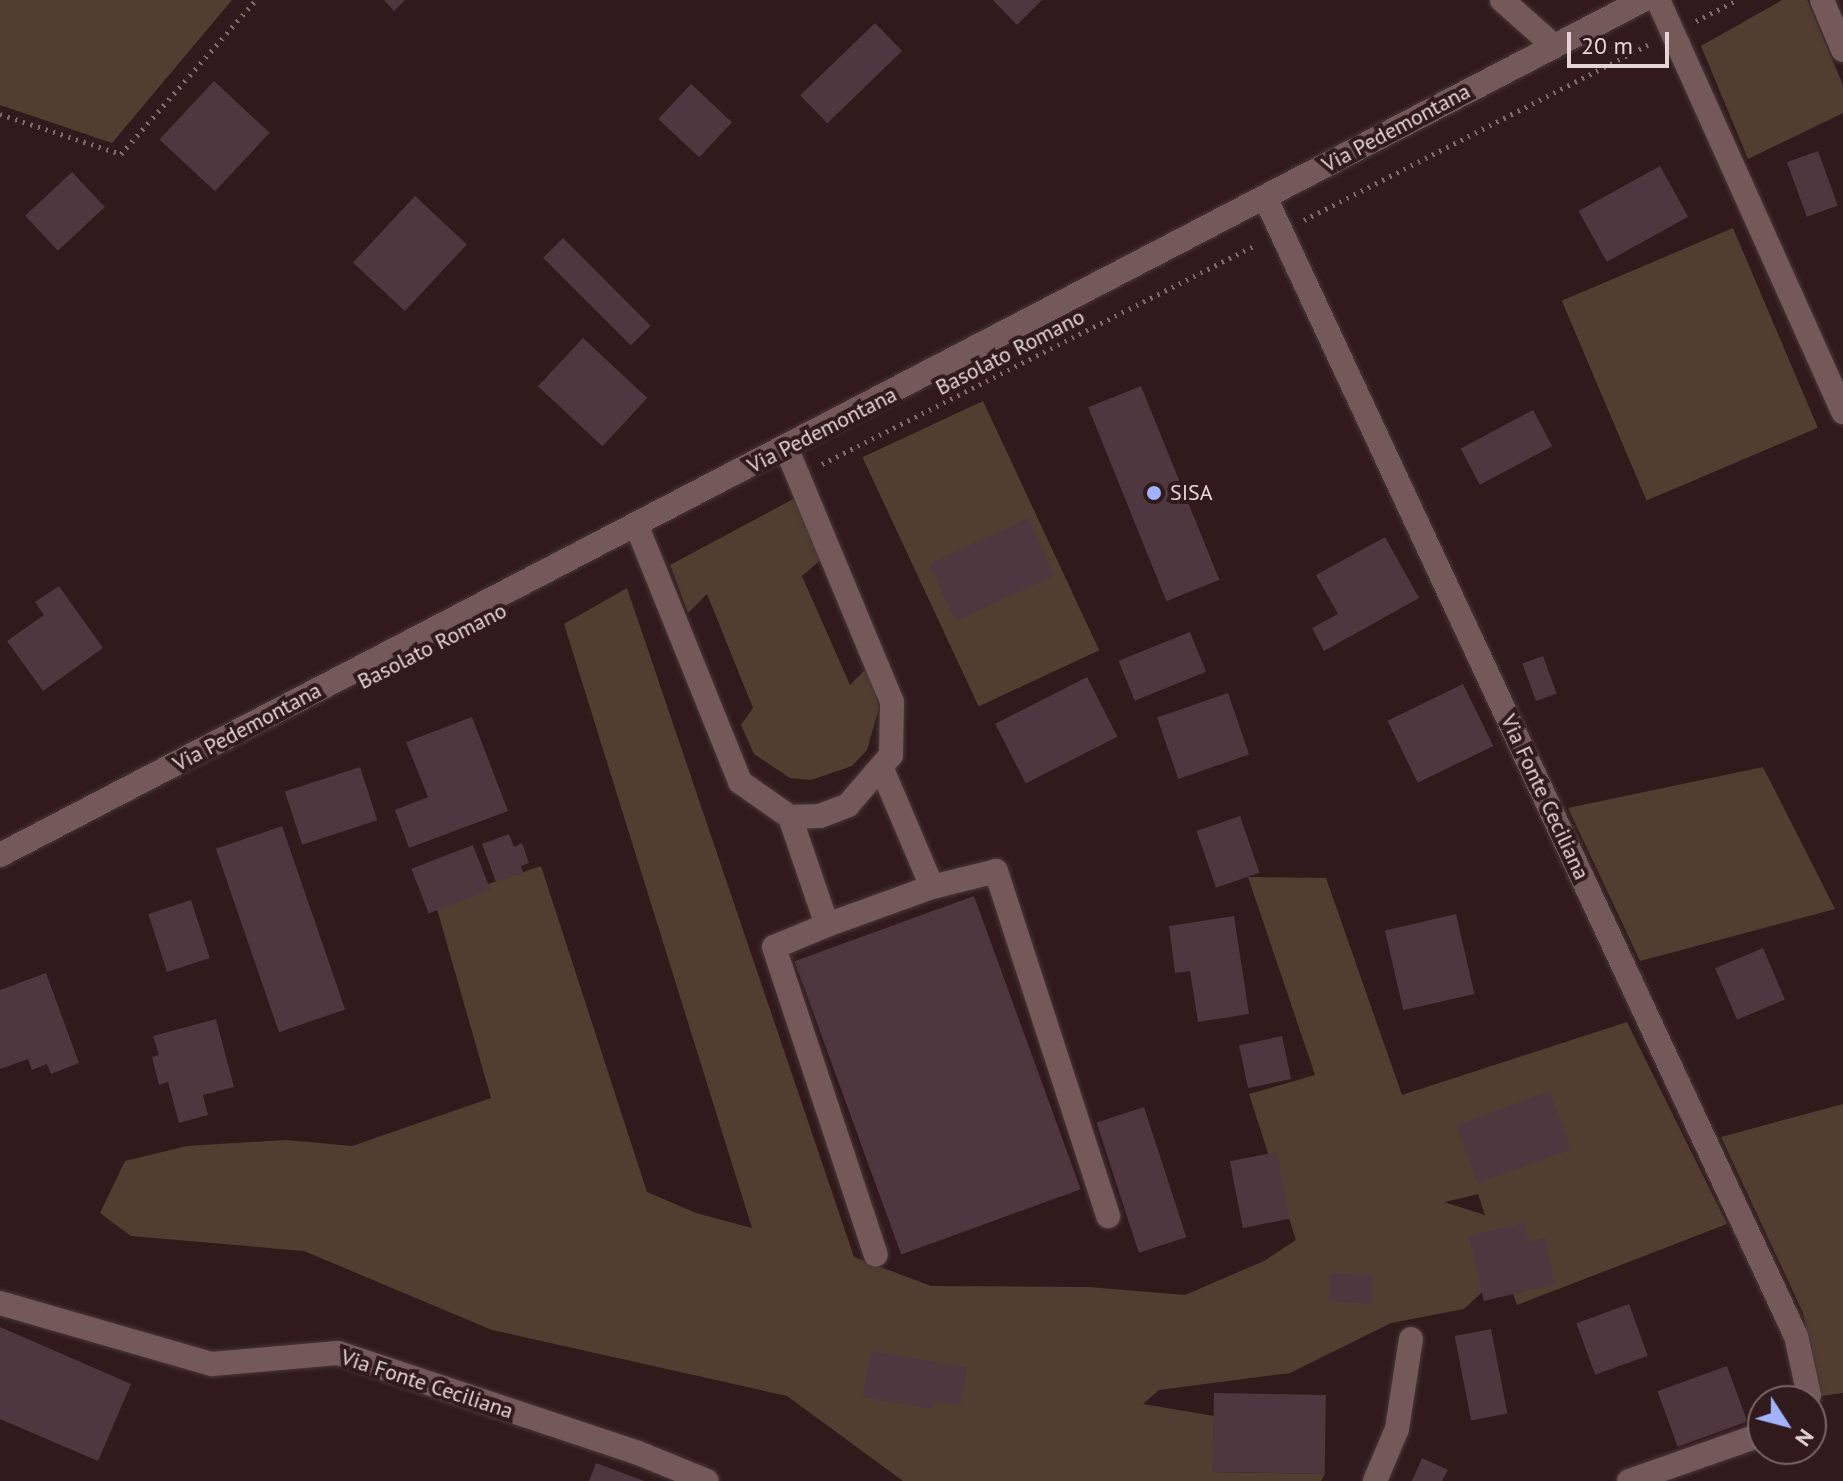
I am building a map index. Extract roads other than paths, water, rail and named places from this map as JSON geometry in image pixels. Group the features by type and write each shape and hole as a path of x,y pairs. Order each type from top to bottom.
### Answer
{"street":[{"path":"1502,0 1554,46"},
{"name":"Via Pedemontana","path":"0,855 636,524 787,450 1643,0"},
{"path":"1658,0 1843,412"},
{"path":"1822,0 1843,50"},
{"name":"Via Fonte Ceciliana","path":"1265,197 1796,1336 1807,1385"},
{"path":"787,450 892,702 891,755 882,769 848,805 820,816 790,817"},
{"path":"636,524 740,782 790,817 827,925"},
{"path":"882,769 932,887"},
{"path":"876,1255 774,947 932,887 996,871 1108,1216"},
{"name":"Via Fonte Ceciliana","path":"0,1303 212,1364 338,1353 638,1453 707,1481"},
{"path":"1375,1481 1397,1429 1411,1339"},
{"path":"1629,1481 1747,1440"}],"place":[{"name":"SISA","path":"1154,493"}]}
